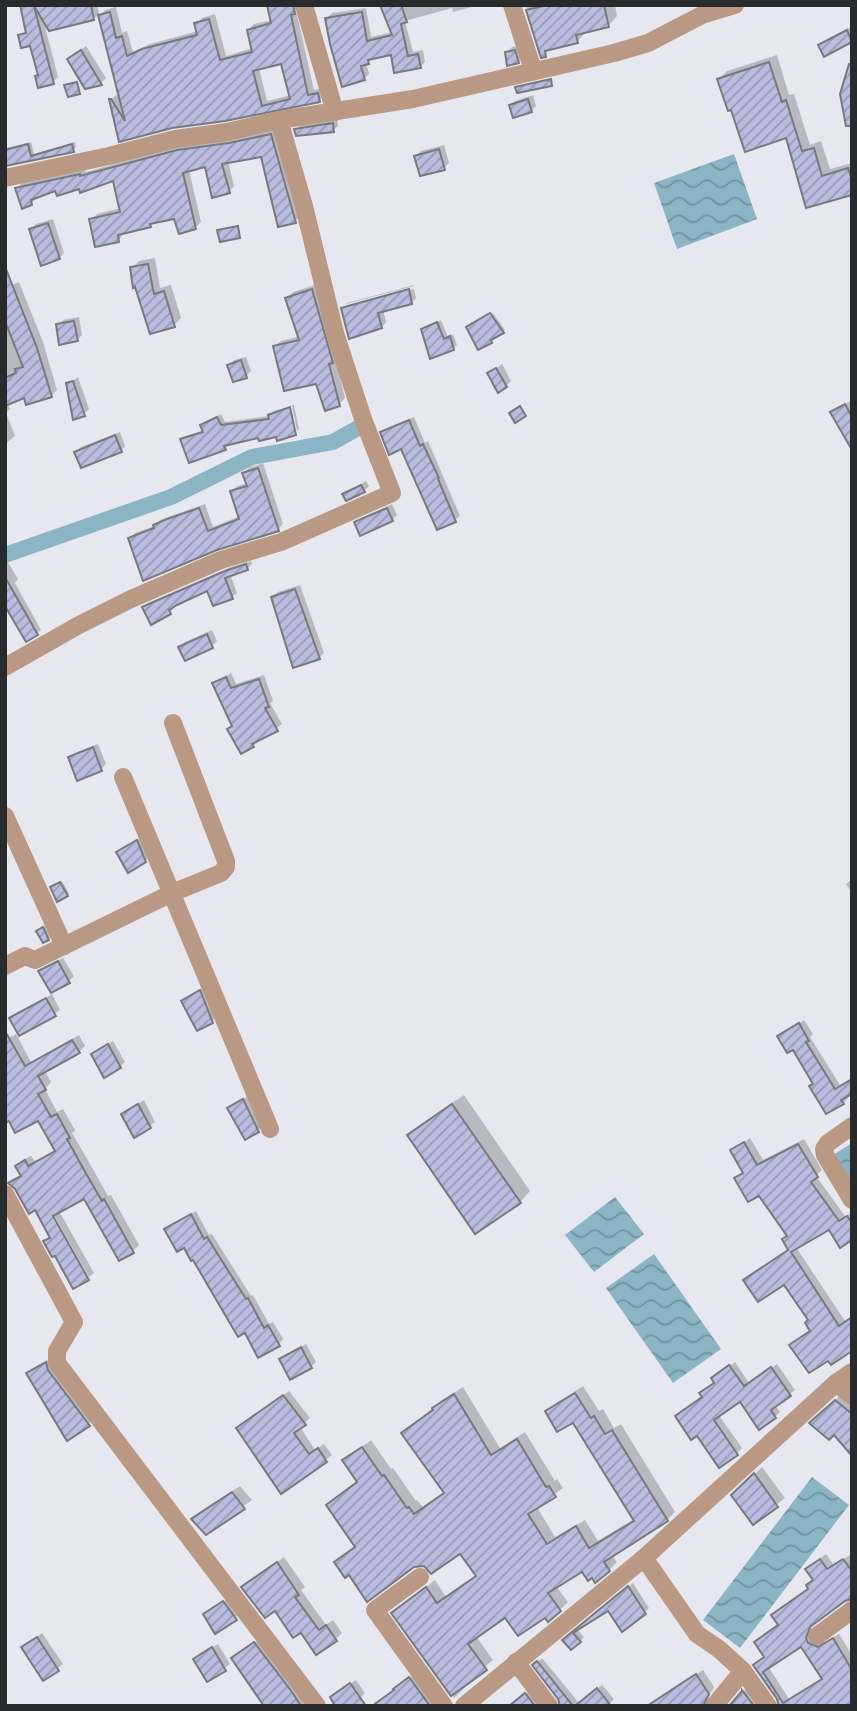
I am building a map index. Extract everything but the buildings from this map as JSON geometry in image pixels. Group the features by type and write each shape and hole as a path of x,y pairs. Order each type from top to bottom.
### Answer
{"street":[{"path":"304,5 334,111"},
{"path":"512,5 533,70"},
{"path":"5,178 175,139 413,99 648,43 702,15 735,5"},
{"path":"5,667 131,599 221,561 281,542 392,493 363,419 335,332 304,206 279,120"},
{"path":"5,966 25,956 35,960 172,893 221,873 226,867 226,860 173,723"},
{"path":"123,777 270,1129"},
{"path":"5,816 64,946"},
{"path":"852,1126 824,1149 852,1200"},
{"path":"5,1194 74,1322 57,1351 57,1363 317,1706"},
{"path":"464,1706 644,1558 836,1383 852,1372"},
{"path":"836,1383 852,1396"},
{"path":"644,1558 697,1634 743,1671 768,1706"},
{"path":"419,1577 375,1609 444,1706"},
{"path":"817,1636 852,1610"},
{"path":"516,1662 549,1706"},
{"path":"714,1706 743,1671"}],"water":[{"path":"734,154 757,219 677,249 654,183"},
{"path":"852,1143 852,1182 833,1155"},
{"path":"615,1197 644,1234 594,1272 565,1235"},
{"path":"654,1254 721,1349 673,1383 606,1288"},
{"path":"812,1477 849,1505 740,1648 703,1620"}],"waterway":[{"path":"5,555 171,497 252,457 333,442 358,428"}]}
